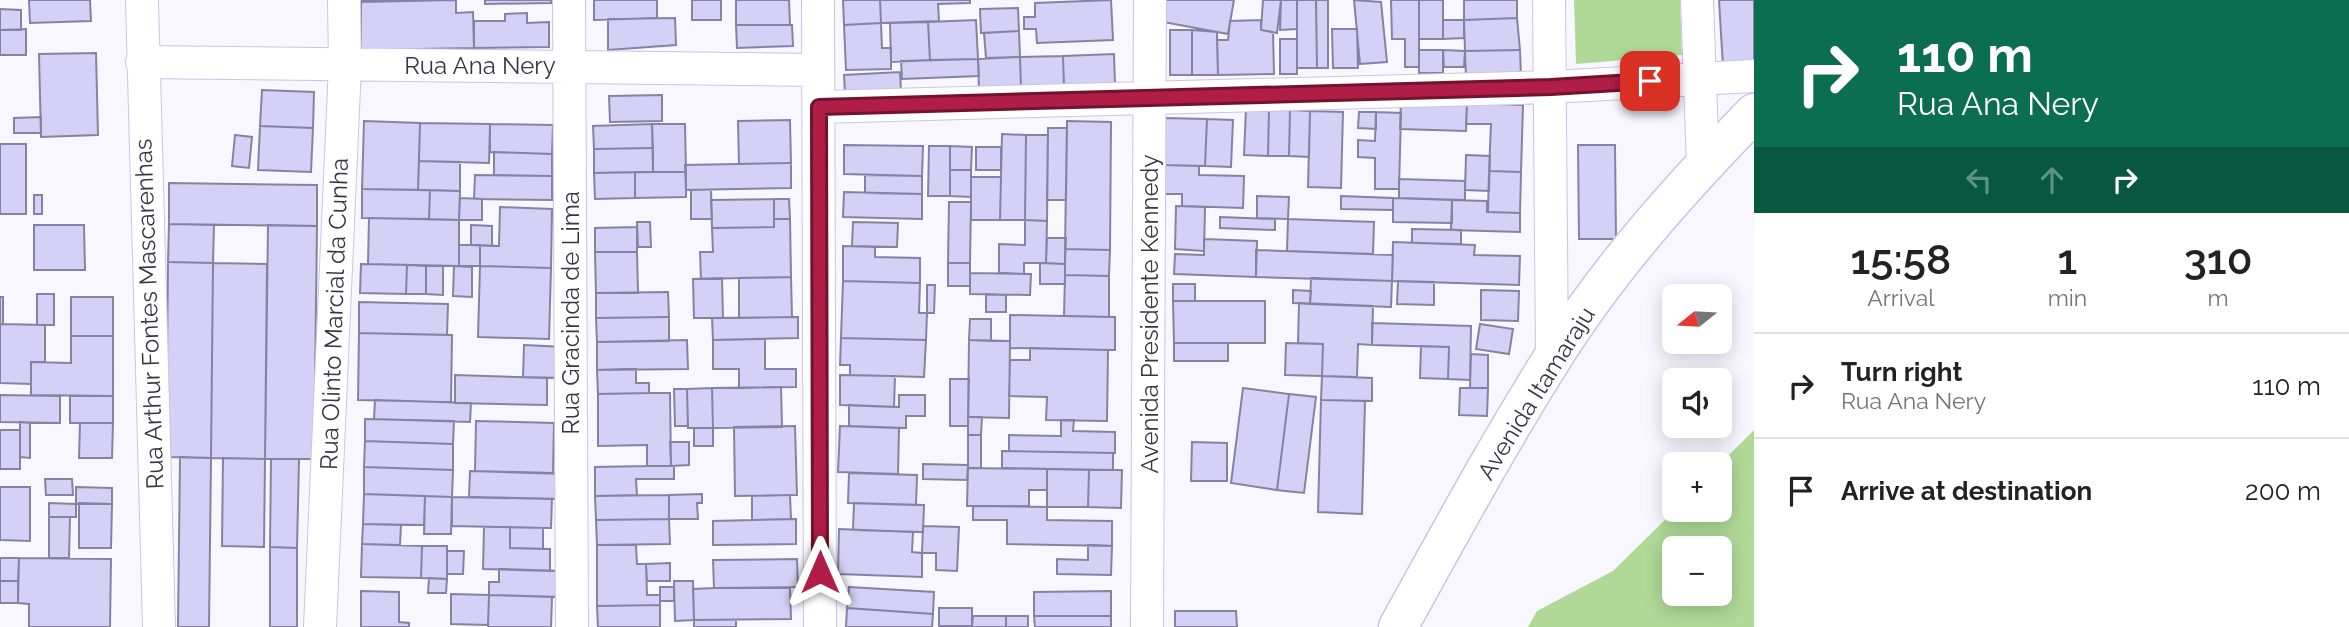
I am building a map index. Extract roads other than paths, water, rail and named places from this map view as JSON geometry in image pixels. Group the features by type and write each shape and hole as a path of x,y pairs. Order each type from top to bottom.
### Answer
{"main road":[{"name":"Avenida Itamaraju","path":"1398,627 1552,358 1630,250 1703,165 1754,113"}],"street":[{"name":"Rua Arthur Fontes Mascarenhas","path":"142,0 159,627"},
{"name":"Rua Olinto Marcial da Cunha","path":"320,627 345,65 344,0"},
{"name":"Rua Gracinda de Lima","path":"569,0 572,627"},
{"path":"818,0 820,627"},
{"name":"Avenida Presidente Kennedy","path":"1147,627 1150,0"},
{"path":"1549,0 1552,358"},
{"path":"1698,0 1703,165"},
{"name":"Rua Ana Nery","path":"142,62 818,70"},
{"path":"819,107 1551,87 1754,76"}]}
